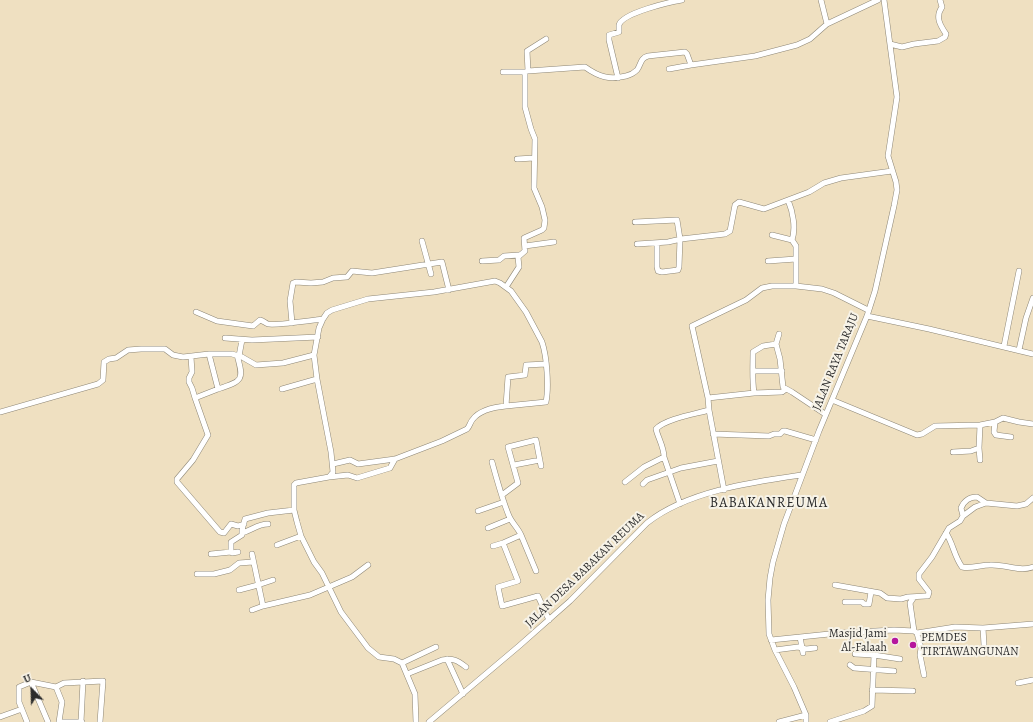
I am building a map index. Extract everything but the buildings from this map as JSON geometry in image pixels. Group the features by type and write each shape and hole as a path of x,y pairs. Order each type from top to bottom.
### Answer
{"street":[{"path":"618,78 609,40 610,35 619,32 619,25 626,18 642,10 656,5 682,0"},
{"path":"821,0 827,24"},
{"path":"669,69 755,56 786,48 810,39 827,24 878,0"},
{"name":"JALAN RAYA TARAJU","path":"806,722 806,715 769,634 768,600 772,568 782,529 825,414 832,400 875,291 894,206 897,190 888,156 897,97 884,0"},
{"path":"890,44 902,47 938,40 945,37 946,34 939,24 938,18 938,14 942,7 940,0"},
{"path":"482,261 499,260 504,256 519,255 525,251 523,240 525,236 542,230 545,225 542,208 534,188 535,139 530,129 525,107 527,51 546,39"},
{"path":"503,72 526,72 585,67 593,73 603,77 618,78 630,75 636,71 643,58 648,56 685,52 688,54 691,65"},
{"path":"516,159 534,158"},
{"path":"637,244 668,242 728,233 730,231 736,205 739,202 764,209 841,178 892,171"},
{"path":"788,200 792,212 794,230 792,240"},
{"path":"635,222 676,219 678,221 680,239 679,270 662,272 657,270 657,243"},
{"path":"772,235 792,240 796,246 796,286"},
{"path":"422,241 431,274"},
{"path":"525,246 554,242"},
{"path":"506,287 519,267 519,255"},
{"path":"768,261 796,259"},
{"path":"292,322 291,296 293,284 296,282 323,282 333,278 347,277 352,272 372,273 443,263 449,290"},
{"path":"1004,346 1019,271"},
{"path":"329,477 333,472 333,464 314,355 319,328 324,316 332,310 368,298 449,290 493,281 500,283 511,291 526,312 545,350 547,379 546,402 506,406 483,412 473,419 469,428 442,441 395,459 365,464 356,464 350,460 333,464"},
{"path":"724,490 713,434 708,398 692,326 746,300 762,288 772,286 796,286 822,289 834,293 867,313 1033,354"},
{"path":"1019,350 1026,318 1033,298"},
{"path":"196,312 217,321 253,326 260,320 268,324 277,324 323,319"},
{"path":"779,334 776,344 782,371 782,384 786,389 825,414"},
{"path":"225,338 242,340 318,337"},
{"path":"195,398 234,384 239,380 242,370 238,355 242,340"},
{"path":"754,393 752,376 754,371 753,352 763,346 776,344"},
{"path":"0,412 98,384 103,380 104,362 108,359 116,358 131,349 165,349 173,355 191,357 209,354 238,355 256,364 268,365 283,363 314,355"},
{"path":"209,354 218,389"},
{"path":"191,357 192,372 189,382 208,437 193,460 177,479 177,482 220,532 224,533 231,524 238,526 244,524"},
{"path":"506,406 506,378 510,376 525,375 526,365 546,364"},
{"path":"754,371 782,371"},
{"path":"282,389 317,379"},
{"path":"708,398 754,393 782,392 786,389"},
{"path":"832,400 917,435 938,426 980,425 1006,418 1033,424"},
{"path":"680,504 664,457 662,443 656,429 658,426 668,422 709,410"},
{"path":"995,422 994,432 996,435 1011,438"},
{"path":"980,425 980,460"},
{"path":"713,434 769,436 786,431 816,440"},
{"path":"502,495 518,482 508,447 536,440 541,466"},
{"path":"953,452 971,451 979,448"},
{"path":"625,482 644,467 664,457"},
{"path":"395,459 390,468 358,478 348,475 296,483 294,485 294,510 301,536 314,562 322,573 341,612 374,654 385,658 394,659 402,663 415,694 416,722"},
{"path":"514,465 540,460"},
{"path":"643,484 647,480 691,465 718,461"},
{"path":"492,462 510,519 519,530 520,536 536,572"},
{"name":"JALAN DESA BABAKAN REUMA","path":"429,722 549,620 570,601 647,523 662,512 699,496 764,481 802,475"},
{"path":"963,516 961,508 967,500 977,496 986,503"},
{"path":"835,584 880,594 887,598 901,600 908,597 926,596 929,594 919,577 950,526 960,521 963,516 976,507 986,503 1018,506 1026,504 1033,498"},
{"path":"478,511 504,502"},
{"path":"231,552 231,542 241,536 244,521 248,517 294,510"},
{"path":"488,528 510,519"},
{"path":"242,533 257,525 268,524"},
{"path":"946,533 962,567 975,568 989,565 1021,569 1033,567"},
{"path":"277,545 301,536"},
{"path":"493,546 520,536"},
{"path":"503,542 518,581 498,587 502,606 538,596 549,620"},
{"path":"211,554 238,552"},
{"path":"252,554 263,606"},
{"path":"198,574 214,574 230,570 239,564 254,562"},
{"path":"252,610 263,606 297,599 328,587 352,577 368,565"},
{"path":"239,590 273,580"},
{"path":"845,602 862,602 864,604 869,604 872,592"},
{"path":"914,597 910,603 915,632 921,648 920,655 924,675"},
{"path":"771,640 894,630 915,632 955,627 983,628 1033,624"},
{"path":"983,628 984,645"},
{"path":"800,637 803,653"},
{"path":"402,663 436,647"},
{"path":"775,650 801,647 806,649 815,648"},
{"path":"855,654 900,659"},
{"path":"830,722 855,715 869,708 872,704 874,655"},
{"path":"447,659 463,694"},
{"path":"407,674 447,659 454,659 466,667"},
{"path":"850,665 854,668 873,668 894,671"},
{"path":"1018,683 1033,680"},
{"path":"56,686 62,702 60,722 82,722 83,681"},
{"path":"27,722 19,702 19,687 31,682 56,686 64,683 103,681 100,722"},
{"path":"31,682 48,722"},
{"path":"872,690 913,691"},
{"path":"0,716 22,708"},
{"path":"779,722 806,715"}],"place":[{"name":"Masjid Jami Al-Falaah","path":"895,641"},
{"name":"PEMDES TIRTAWANGUNAN","path":"913,645"}],"district":[{"name":"BABAKANREUMA","path":"769,504"}]}
